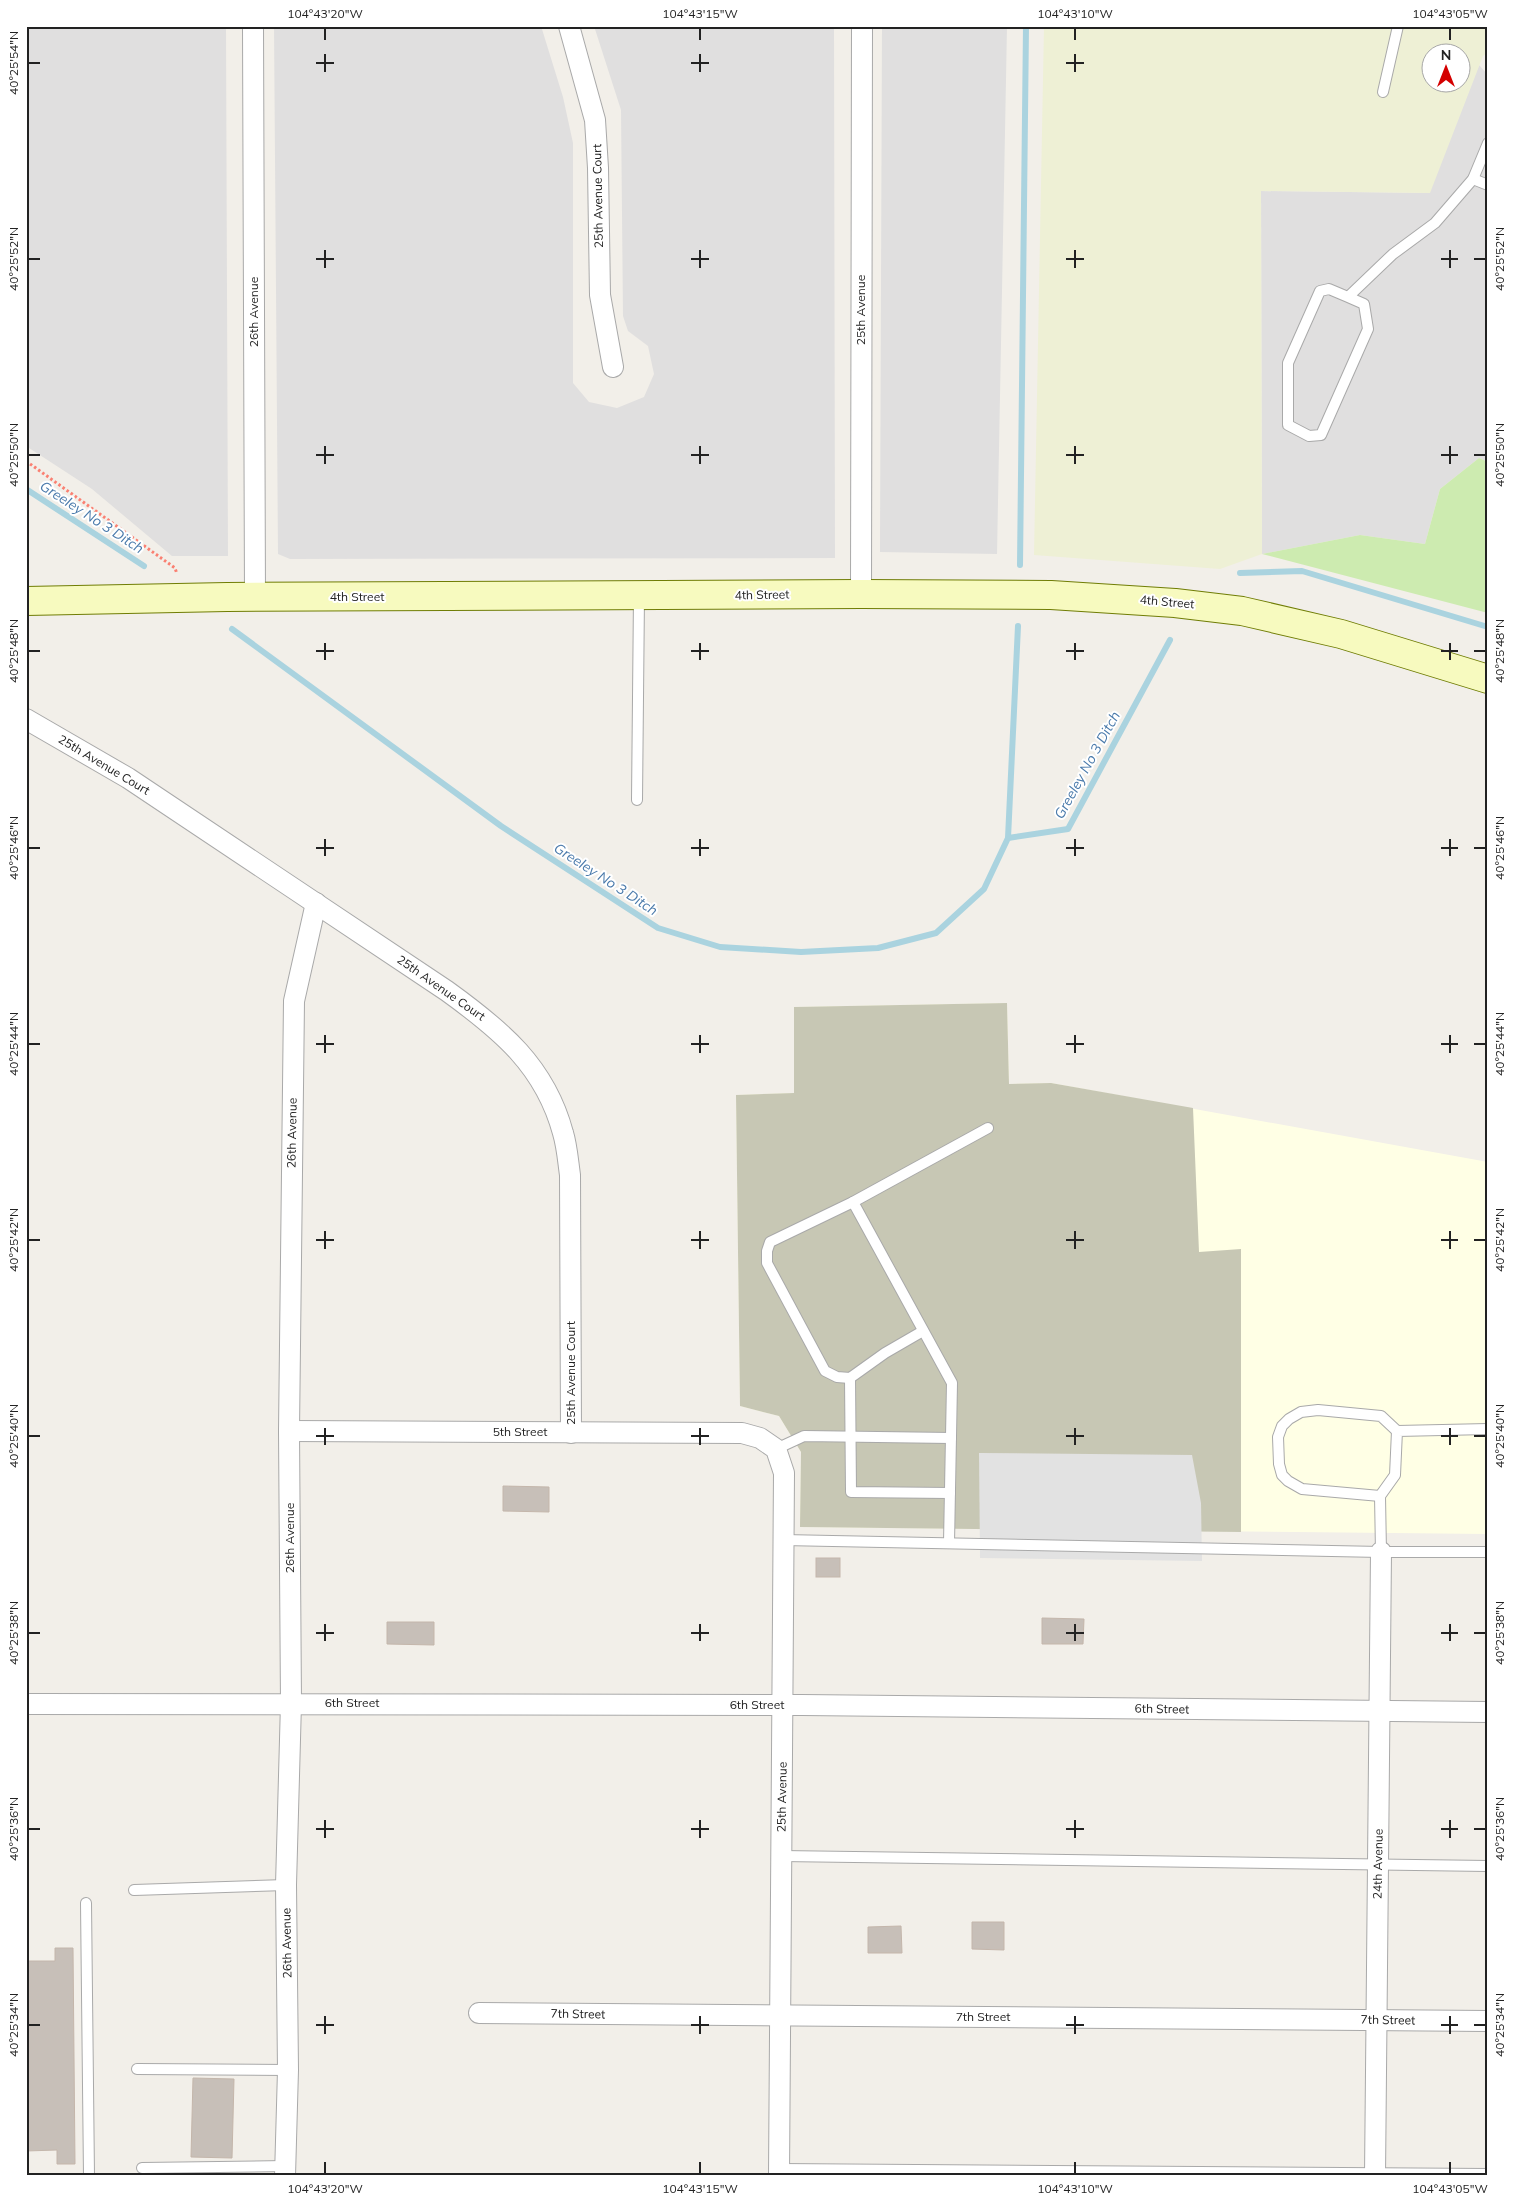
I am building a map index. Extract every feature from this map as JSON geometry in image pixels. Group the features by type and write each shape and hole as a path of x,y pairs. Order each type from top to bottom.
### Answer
{"main road":[{"name":"4th Street","path":"26,601 255,597 1051,595 1175,603 1242,611 1341,634 1488,679"}],"street":[{"name":"26th Avenue","path":"253,26 255,597"},
{"name":"25th Avenue Court","path":"569,26 595,120 598,168 600,295 613,368"},
{"name":"25th Avenue","path":"861,594 862,26"},
{"name":"25th Avenue Court","path":"26,719 128,778 316,903 490,1022 522,1053 548,1092 563,1133 570,1174 571,1433"},
{"name":"26th Avenue","path":"285,2171 288,2070 286,1885 290,1703 289,1431 294,1001 316,903"},
{"name":"5th Street","path":"289,1431 742,1433 760,1438 776,1449"},
{"name":"25th Avenue","path":"776,1449 784,1473 779,2173"},
{"name":"24th Avenue","path":"1375,2174 1381,1552"},
{"name":"6th Street","path":"26,1704 783,1705 1488,1712"},
{"name":"7th Street","path":"479,2013 1488,2021"}],"lane":[{"path":"1383,92 1398,26"},
{"path":"1348,297 1392,254 1436,223 1473,179 1488,143"},
{"path":"1473,179 1488,185"},
{"path":"1329,289 1348,297 1364,304 1368,329 1321,435 1309,436 1288,425 1288,362 1320,291 1329,289"},
{"path":"637,800 639,596"},
{"path":"923,1331 885,1353 850,1378 837,1377 826,1370 767,1263 767,1251 770,1242 853,1202 988,1128"},
{"path":"853,1202 952,1383 949,1543"},
{"path":"850,1378 851,1492 950,1494"},
{"path":"1380,1496 1302,1489 1288,1482 1282,1475 1279,1464 1278,1437 1282,1426 1301,1412 1318,1410 1381,1416 1397,1431 1488,1429"},
{"path":"1381,1552 1380,1496 1395,1475 1397,1431"},
{"path":"776,1449 804,1436 951,1438"},
{"path":"783,1540 1381,1552 1488,1552"},
{"path":"781,1856 1488,1866"},
{"path":"134,1890 286,1885"},
{"path":"86,1903 88,2176"},
{"path":"137,2069 288,2070"},
{"path":"142,2168 285,2171"},
{"path":"779,2173 1488,2174"}],"path":[{"path":"26,461 175,568"}],"shaded area":[{"path":"26,26 226,26 228,556 172,556 92,489 26,446"},
{"path":"274,26 541,26 563,97 573,143 573,383 589,402 617,408 644,397 654,374 648,346 628,331 623,316 621,110 594,26 834,26 835,558 290,559 278,554"},
{"path":"882,26 1007,26 997,554 880,552"},
{"path":"1044,26 1488,26 1488,52 1483,56 1472,84 1472,42 1422,42 1422,92 1469,92 1430,193 1261,191 1262,554 1220,569 1034,555"},
{"path":"1479,65 1488,75 1488,462 1479,458 1440,489 1425,544 1360,535 1262,554 1261,191 1429,193 1468,92 1472,92 1472,83"},
{"path":"1007,1003 1009,1084 1051,1083 1488,1162 1488,1534 800,1527 801,1452 779,1416 740,1406 736,1095 794,1093 794,1007"},
{"path":"1007,1003 1009,1084 1051,1083 1193,1108 1199,1252 1241,1249 1241,1532 800,1527 801,1452 779,1416 740,1406 736,1095 794,1093 794,1007"},
{"path":"979,1453 1192,1455 1201,1503 1202,1561 980,1558"}],"green space":[{"path":"1479,458 1488,462 1488,613 1262,554 1360,535 1425,544 1440,489"}],"building":[{"path":"503,1486 549,1487 549,1512 503,1511"},
{"path":"816,1558 840,1558 840,1577 816,1577"},
{"path":"1042,1618 1084,1619 1083,1644 1042,1644"},
{"path":"387,1622 434,1622 434,1645 387,1644"},
{"path":"972,1922 1004,1922 1004,1950 972,1949"},
{"path":"901,1926 902,1953 868,1953 868,1927"},
{"path":"55,1948 73,1948 75,2164 57,2164 57,2150 26,2151 26,1961 55,1961"},
{"path":"193,2078 234,2079 232,2158 191,2157"}],"waterway":[{"path":"1020,565 1026,26"},
{"name":"Greeley No 3 Ditch","path":"26,489 144,566"},
{"name":"Greeley No 3 Ditch","path":"1240,573 1302,571 1488,627"},
{"path":"1008,838 1018,626"},
{"name":"Greeley No 3 Ditch","path":"232,629 501,826 658,928 720,947 801,952 878,948 936,933 984,889 1008,838 1068,829 1170,640"}]}
